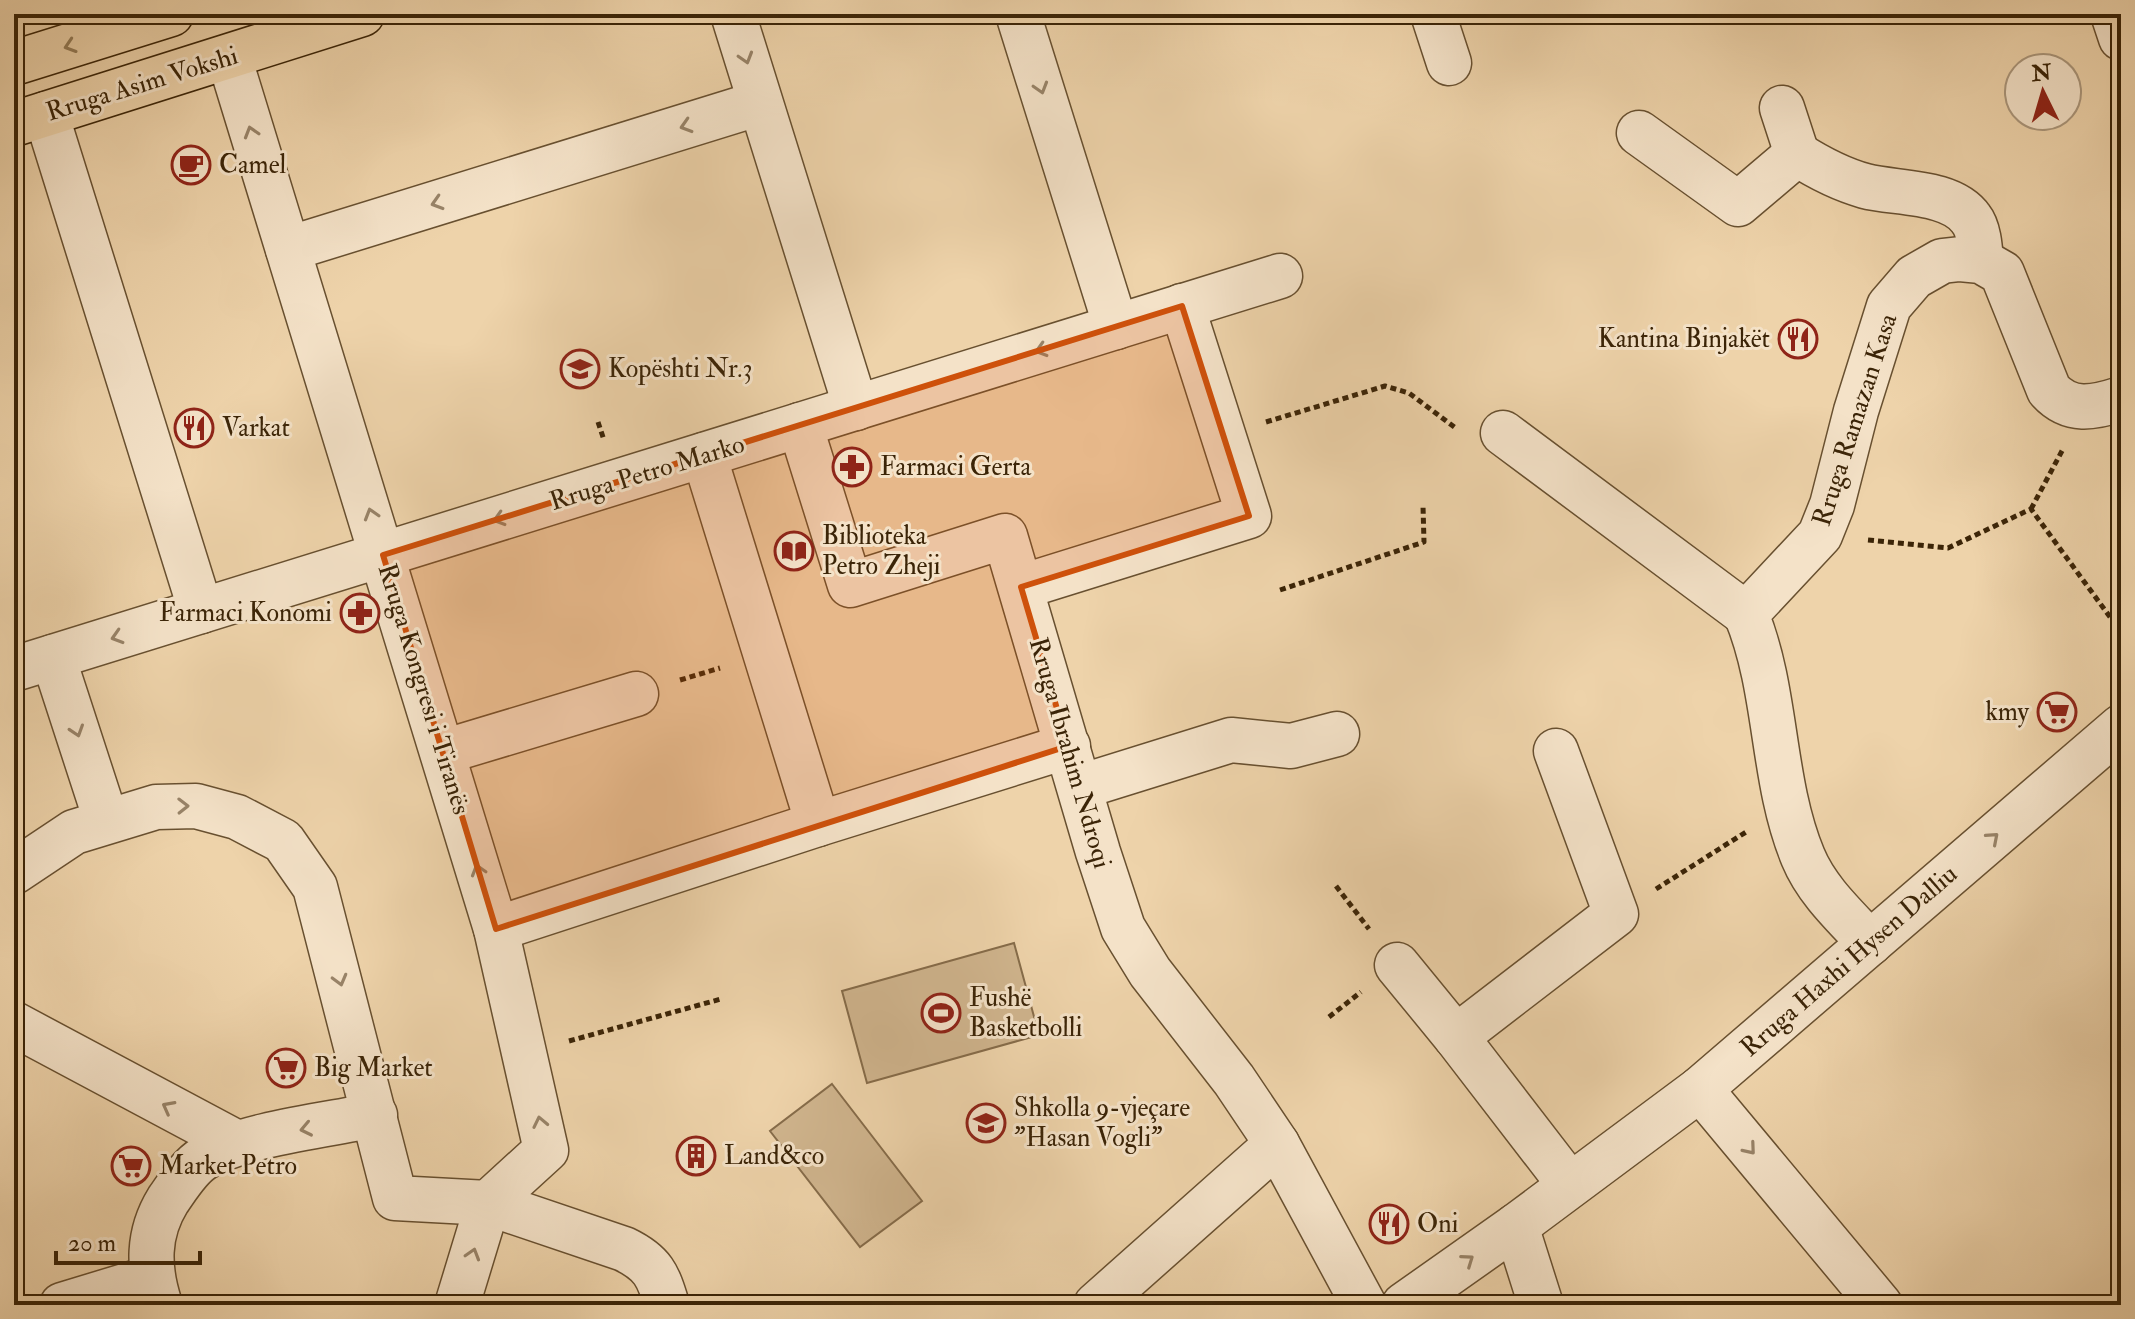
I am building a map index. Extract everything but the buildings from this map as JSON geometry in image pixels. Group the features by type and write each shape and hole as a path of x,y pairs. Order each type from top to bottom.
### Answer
{"main road":[{"path":"14,63 171,14"},
{"name":"Rruga Asim Vokshi","path":"30,119 362,14"}],"street":[{"path":"733,14 856,408"},
{"path":"1018,14 1116,327"},
{"path":"1433,14 1449,63"},
{"path":"2113,14 2121,38"},
{"name":"Rruga Kongresi i Tiranës","path":"229,57 496,929 526,1054 546,1150 488,1203"},
{"path":"288,249 760,103"},
{"path":"1782,108 1797,154 1825,171 1868,187 1912,192 1954,205 1971,219 1979,242 1981,261 2002,273 2049,390 2057,399 2069,406 2085,408 2121,399"},
{"path":"30,119 201,611"},
{"path":"1639,133 1738,204 1797,154"},
{"name":"Rruga Ramazan Kasa","path":"1746,614 1820,535 1832,505 1856,411 1889,306 1914,277 1942,261 1981,261"},
{"name":"Rruga Petro Marko","path":"34,663 1280,276"},
{"path":"1021,587 1249,516 1182,306"},
{"name":"Rruga Ibrahim Ndroqi","path":"800,425 850,585 1005,536 1123,928 1150,972 1234,1080 1277,1144 1364,1305"},
{"path":"1503,433 1746,614 1758,644 1787,806 1803,858 1823,892 1870,943"},
{"path":"704,455 818,824"},
{"path":"34,663 106,820"},
{"path":"443,752 636,694"},
{"name":"Rruga Haxhi Hysen Dalliu","path":"1404,1305 1700,1089 2121,727"},
{"path":"496,929 818,824 1074,767 1231,740 1291,746 1337,734"},
{"path":"1456,1037 1616,914 1556,751"},
{"path":"14,872 74,832 156,807 196,806 237,817 283,841 315,887 395,1198 488,1203 642,1258 658,1275 667,1305"},
{"path":"1397,965 1570,1185"},
{"path":"14,1024 237,1143"},
{"path":"1700,1089 1880,1305"},
{"path":"62,1305 156,1292 150,1249 160,1213 180,1181 202,1159 237,1143 375,1115"},
{"path":"1096,1305 1277,1144"},
{"path":"457,1305 488,1203"},
{"path":"1516,1226 1541,1305"}],"path":[{"path":"1223,435 1385,386 1409,393 1459,430"},
{"path":"1820,535 1948,548 2031,509 2068,440 2069,406"},
{"path":"1280,590 1424,542 1423,506"},
{"path":"2031,509 2121,632"},
{"path":"636,694 765,653"},
{"path":"1616,914 1787,806"},
{"path":"1336,886 1397,965"},
{"path":"526,1054 721,999"}],"highlighted area":[{"path":"1182,306 1249,516 1021,587 1068,746 496,929 383,555"}],"shaded area":[{"name":"Fushë Basketbolli","path":"1014,943 1039,1035 867,1083 842,991"},
{"path":"832,1084 922,1201 860,1247 770,1131"}],"place":[{"name":"Camel","path":"191,165"},
{"name":"Kantina Binjakët","path":"1798,339"},
{"name":"Kopështi Nr.3","path":"580,369"},
{"name":"Varkat","path":"194,428"},
{"name":"Farmaci Gerta","path":"852,467"},
{"name":"Biblioteka Petro Zheji","path":"794,551"},
{"name":"Farmaci Konomi","path":"360,613"},
{"name":"kmy","path":"2057,712"},
{"name":"Fushë Basketbolli","path":"941,1013"},
{"name":"Big Market","path":"286,1068"},
{"name":"Shkolla 9-vjeçare \"Hasan Vogli\"","path":"986,1123"},
{"name":"Land&co","path":"696,1156"},
{"name":"Market Petro","path":"131,1166"},
{"name":"Oni","path":"1389,1224"}]}
